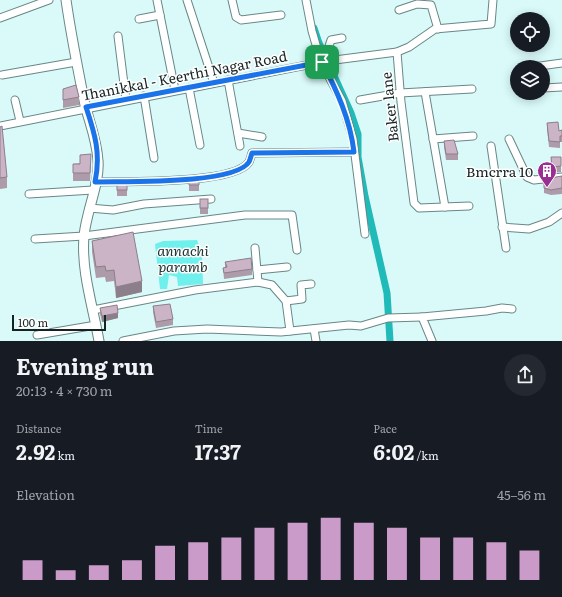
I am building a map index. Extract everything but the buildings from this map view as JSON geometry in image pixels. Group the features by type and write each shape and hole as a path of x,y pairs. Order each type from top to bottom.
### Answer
{"street":[{"path":"0,18 48,0"},
{"path":"66,0 76,62 86,107 97,145 98,163 84,236 84,253 99,341"},
{"path":"156,0 175,90"},
{"path":"187,0 214,83"},
{"path":"232,0 236,17 241,20 281,15"},
{"path":"306,0 312,31 327,61 342,101 353,139 365,234"},
{"name":"Baker lane","path":"469,206 419,208 414,203 400,93 397,52 417,42 429,32 438,29 491,24 492,0"},
{"path":"399,10 417,4 431,5 438,29"},
{"path":"139,19 160,15"},
{"path":"118,36 126,100"},
{"path":"327,61 331,40 342,38"},
{"name":"Thanikkal - Keerthi Nagar Road","path":"0,126 86,107 327,61 397,52"},
{"path":"2,75 76,62"},
{"path":"550,65 562,63"},
{"path":"228,80 240,146"},
{"path":"550,88 562,87"},
{"path":"189,88 200,145"},
{"path":"360,100 400,93 472,89"},
{"path":"425,92 445,207"},
{"path":"144,96 154,158"},
{"path":"16,100 20,121"},
{"path":"238,133 262,137"},
{"path":"433,139 473,136"},
{"path":"509,139 527,177 534,180 562,177"},
{"path":"491,146 506,248"},
{"path":"29,194 94,186 219,176 240,169 249,162 252,153 354,152"},
{"path":"89,208 114,210 144,204 212,199"},
{"path":"502,227 529,229 549,222 562,214"},
{"path":"34,239 84,236 245,215 292,215 297,250"},
{"path":"255,248 258,282"},
{"path":"257,270 287,267"},
{"path":"93,310 154,297 258,282 272,285 286,301 290,331"},
{"path":"286,301 302,299 301,285 311,284"},
{"path":"123,341 174,331 238,329 261,332 290,331 349,325 368,326 388,318 422,317 502,308 512,309"},
{"path":"422,317 432,341"},
{"path":"37,335 96,324"},
{"path":"314,329 316,341"}],"green space":[{"name":"annachi paramb","path":"197,240 202,254 203,284 178,286 177,277 169,275 167,289 160,289 155,244 163,241"}],"waterway":[{"path":"314,28 319,43 351,113 358,134 358,157 365,196 387,293 390,341"}],"place":[{"name":"Bmcrra 10","path":"547,188"}],"route":[{"path":"322,62 342,101 353,139 354,152 273,154 252,153 249,162 240,169 219,176 194,179 95,182 98,163 97,145 86,107 322,62"}]}
